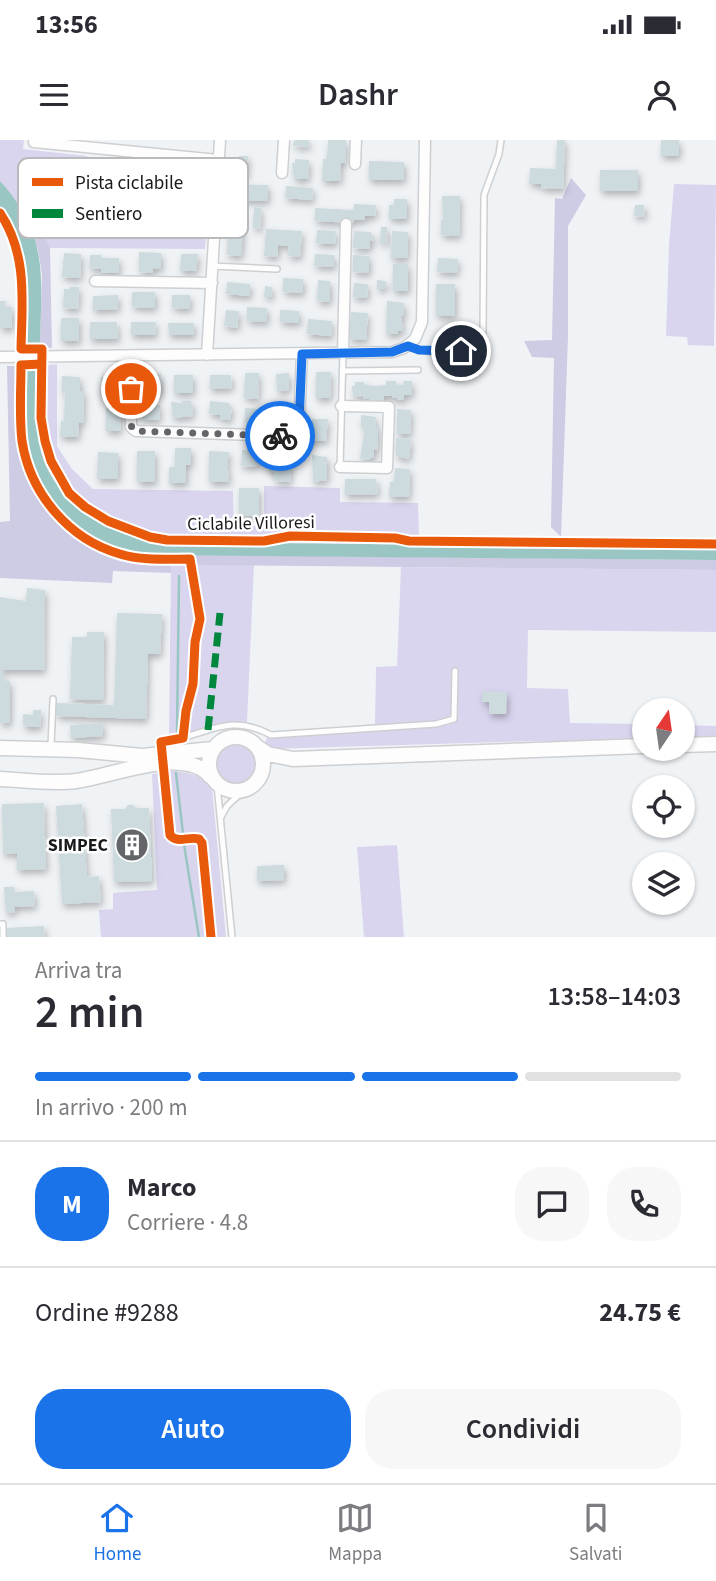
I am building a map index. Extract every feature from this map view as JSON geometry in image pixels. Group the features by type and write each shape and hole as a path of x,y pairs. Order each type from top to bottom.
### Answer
{"main road":[{"path":"0,779 75,782 181,759 213,749 224,740 234,737 248,740 268,754 293,759 632,746"},
{"path":"695,745 716,744"},
{"path":"256,746 263,761 260,777"},
{"path":"0,748 181,759 205,769 214,780 234,792 253,786 260,777 293,759"},
{"path":"213,749 208,762 214,780"}],"street":[{"path":"218,158 220,140"},
{"path":"282,173 284,140"},
{"path":"355,164 356,140"},
{"path":"0,357 392,352 408,346 415,339 422,322 425,140"},
{"path":"34,142 198,158"},
{"path":"342,353 346,224"},
{"path":"207,355 214,238"},
{"path":"94,281 212,283"},
{"path":"132,356 131,426 136,431 288,436 297,432 299,425 302,354"},
{"path":"340,467 387,468 389,408 341,406"}],"lane":[{"path":"408,346 419,350 461,351 480,346 483,332 484,195 499,154 501,140"},
{"path":"212,266 277,270"},
{"path":"340,467 342,353"},
{"path":"342,371 418,370"},
{"path":"297,432 307,445"},
{"path":"161,742 183,738 221,725 238,723 255,726 271,735 436,724 454,719 455,671"},
{"path":"51,749 53,699"},
{"path":"214,780 232,937"},
{"path":"220,817 243,791"},
{"path":"0,925 3,924 3,937"}],"shaded area":[{"path":"0,140 24,140 23,149 87,156 18,158 18,204 0,181"},
{"path":"571,178 586,195 568,226 568,337 561,537 551,527 554,358 532,357 524,341 552,340 555,198 562,199"},
{"path":"674,184 716,185 714,346 688,345 687,337 666,336"},
{"path":"0,206 18,238 22,256 26,292 24,347 15,347 16,264"},
{"path":"34,238 46,238 50,248 52,348 40,347 42,274"},
{"path":"46,238 206,238 205,249 50,248"},
{"path":"57,364 57,446 72,469 93,489 233,491 234,527 264,526 264,486 340,488 340,502 418,503 419,536 716,539 716,547 148,542 112,528 79,507 65,494 44,461 37,423 39,366"},
{"path":"7,366 19,366 18,423 22,452 36,491 47,508 75,538 93,550 126,562 171,565 171,573 113,571 112,583 0,578 0,522 10,521"},
{"path":"19,366 24,366 25,423 30,459 37,476 56,506 117,550 150,555 195,555 198,565 254,565 247,722 217,725 169,738 171,565 112,559 93,550 60,524 37,491 28,472 18,423"},
{"path":"195,555 716,560 716,570 198,565"},
{"path":"401,567 716,570 716,632 528,630 527,688 568,689 570,723 632,724 632,741 535,741 268,749 265,743 268,735 272,734 375,724 376,667 397,666"},
{"path":"695,725 716,726 716,741 695,741"},
{"path":"236,744 250,750 256,764 250,778 236,784 222,778 216,764 222,750"},
{"path":"174,771 200,777 212,788 226,937 101,937 99,910 113,909 113,893 157,890 152,774"},
{"path":"397,845 404,937 364,937 357,847"}],"water":[{"path":"0,181 18,204 18,238 35,240 41,279 40,347 24,347 26,277 23,253 11,220 0,206"},
{"path":"24,366 39,366 39,442 44,461 53,478 65,494 95,518 148,542 716,547 716,560 150,555 118,550 76,525 43,488 30,459 26,436"}],"building":[{"path":"294,140 309,140 309,147 293,146"},
{"path":"328,140 346,140 345,163 341,163 340,181 322,181 323,159 327,159"},
{"path":"557,140 565,140 563,189 541,188 541,184 529,184 530,168 556,169"},
{"path":"661,140 679,140 679,156 661,156"},
{"path":"295,159 309,160 308,179 294,179 292,163 295,163"},
{"path":"369,161 404,162 404,180 369,180"},
{"path":"600,170 638,170 638,191 600,191"},
{"path":"248,184 268,185 268,201 248,200"},
{"path":"286,186 313,188 312,200 285,198"},
{"path":"442,196 460,196 459,236 441,235"},
{"path":"394,199 407,199 407,219 389,219 389,205 394,205"},
{"path":"354,204 376,205 375,216 365,216 365,220 354,220 353,223 315,221 315,208 354,210"},
{"path":"635,205 644,205 645,217 634,216"},
{"path":"254,207 261,208 260,229 253,228"},
{"path":"381,227 387,227 386,243 380,243"},
{"path":"266,229 302,231 300,257 288,256 289,246 278,245 277,257 264,256"},
{"path":"317,230 336,231 335,244 316,243"},
{"path":"354,231 371,232 374,241 370,241 370,249 353,248"},
{"path":"392,231 408,232 407,258 391,258"},
{"path":"228,238 242,238 241,256 227,255"},
{"path":"139,252 161,253 161,269 153,268 153,273 139,272"},
{"path":"64,253 81,254 80,278 62,277"},
{"path":"181,254 198,254 196,271 180,271"},
{"path":"315,254 334,255 334,267 314,266"},
{"path":"90,255 119,258 119,273 101,273 101,269 90,269"},
{"path":"353,255 369,256 369,273 353,272"},
{"path":"438,258 458,259 457,273 437,272"},
{"path":"393,264 408,264 408,291 393,291"},
{"path":"283,278 303,279 303,293 283,292"},
{"path":"318,280 330,281 330,302 317,301"},
{"path":"377,280 386,281 386,289 377,289"},
{"path":"227,282 250,284 250,296 226,294"},
{"path":"354,283 368,284 367,298 353,297"},
{"path":"436,284 455,284 455,316 436,316"},
{"path":"265,286 272,287 272,297 264,297"},
{"path":"79,287 78,309 63,308 64,289"},
{"path":"132,292 155,292 155,308 132,307"},
{"path":"118,295 118,309 93,310 93,296"},
{"path":"172,295 190,295 190,309 172,308"},
{"path":"0,301 6,301 5,307 12,307 12,328 0,328"},
{"path":"387,301 404,303 404,316 401,316 403,331 398,331 398,334 386,334"},
{"path":"247,307 267,308 267,322 247,321"},
{"path":"226,310 239,311 237,328 224,326"},
{"path":"280,310 299,311 299,323 280,322"},
{"path":"351,312 368,313 366,340 349,339"},
{"path":"61,318 79,318 79,341 61,341"},
{"path":"308,319 332,321 331,336 307,334"},
{"path":"90,322 117,322 118,339 90,339"},
{"path":"131,322 156,322 155,335 131,335"},
{"path":"168,323 194,323 194,335 169,335"},
{"path":"445,326 458,326 459,341 438,341 438,333 441,332 440,329 445,329"},
{"path":"316,372 331,372 330,398 316,398"},
{"path":"245,373 259,373 258,399 244,398"},
{"path":"289,373 289,390 277,391 276,374"},
{"path":"143,374 161,374 161,392 143,391"},
{"path":"174,375 193,375 193,393 174,393"},
{"path":"210,375 231,375 232,388 210,389"},
{"path":"62,376 80,377 80,391 84,391 83,423 79,423 78,437 60,437 61,421 64,421 65,392 62,392"},
{"path":"101,377 119,377 119,395 101,395"},
{"path":"386,381 396,381 396,385 404,385 403,381 412,381 412,395 404,395 404,400 397,400 392,396 384,396 384,400 369,401 363,399 363,396 353,397 352,386 355,386 355,382 373,386 386,385"},
{"path":"191,401 192,416 173,418 171,402"},
{"path":"210,401 229,403 229,407 232,407 230,420 209,414"},
{"path":"271,402 289,403 289,419 270,419"},
{"path":"160,405 159,420 142,420 142,406"},
{"path":"106,408 121,408 120,431 106,431"},
{"path":"245,408 261,409 258,423 245,422"},
{"path":"397,409 411,410 410,434 397,434"},
{"path":"361,415 376,417 375,426 378,426 377,450 374,450 374,458 370,460 360,458 364,434"},
{"path":"312,419 328,419 326,441 309,441"},
{"path":"396,438 411,439 409,459 396,456"},
{"path":"175,448 191,448 191,465 186,465 186,483 169,483 169,467 175,467"},
{"path":"242,450 257,450 256,467 241,466"},
{"path":"137,451 155,451 155,482 137,482"},
{"path":"209,451 229,452 229,482 209,482"},
{"path":"98,452 118,453 118,479 97,479"},
{"path":"312,455 327,457 327,480 313,482"},
{"path":"269,456 286,457 286,466 291,466 290,482 274,481 274,472 269,472"},
{"path":"395,468 410,469 409,497 389,497"},
{"path":"345,479 376,479 378,494 345,495"},
{"path":"239,488 259,488 259,516 239,516"},
{"path":"27,588 45,590 44,670 3,670 3,681 10,681 10,723 0,723 0,597 26,601"},
{"path":"117,613 162,614 160,654 148,654 146,719 56,716 56,703 114,705"},
{"path":"87,632 104,632 103,700 70,699 72,637 87,637"},
{"path":"482,691 507,692 506,714 489,714 489,702 482,702"},
{"path":"33,710 41,710 40,727 26,727 23,714 33,715"},
{"path":"103,723 103,736 71,738 70,725"},
{"path":"44,803 46,869 17,870 17,853 3,854 2,804"},
{"path":"82,804 87,877 99,876 101,902 62,904 56,806"},
{"name":"SIMPEC","path":"128,805 149,808 152,881 114,882 111,809 125,809"},
{"path":"284,865 284,880 257,881 257,866"},
{"path":"4,887 14,887 14,892 34,891 35,906 14,907 15,912 6,913"},
{"path":"44,926 45,937 6,937 5,928"}],"waterway":[{"path":"177,732 179,576"},
{"path":"176,773 199,937"}],"marked path":[{"path":"208,730 220,613"}],"cycle path":[{"name":"Ciclabile Villoresi","path":"0,213 9,229 19,262 22,296 21,349 42,349 41,418 51,461 69,493 108,521 150,537 167,540 264,541 290,536 395,538 409,541 716,544"},
{"path":"41,364 21,365 21,432 26,460 33,478 54,511 84,537 120,554 145,559 190,559 200,619 195,642 193,684 183,738 161,742 170,835 176,839 195,838 202,843 211,937"}],"way so far":[{"path":"131,389 131,426 136,431 280,436"}],"place":[{"name":"SIMPEC","path":"132,845"}],"route":[{"path":"280,436 297,432 299,425 302,354 392,352 408,346 434,352 461,351"}]}
